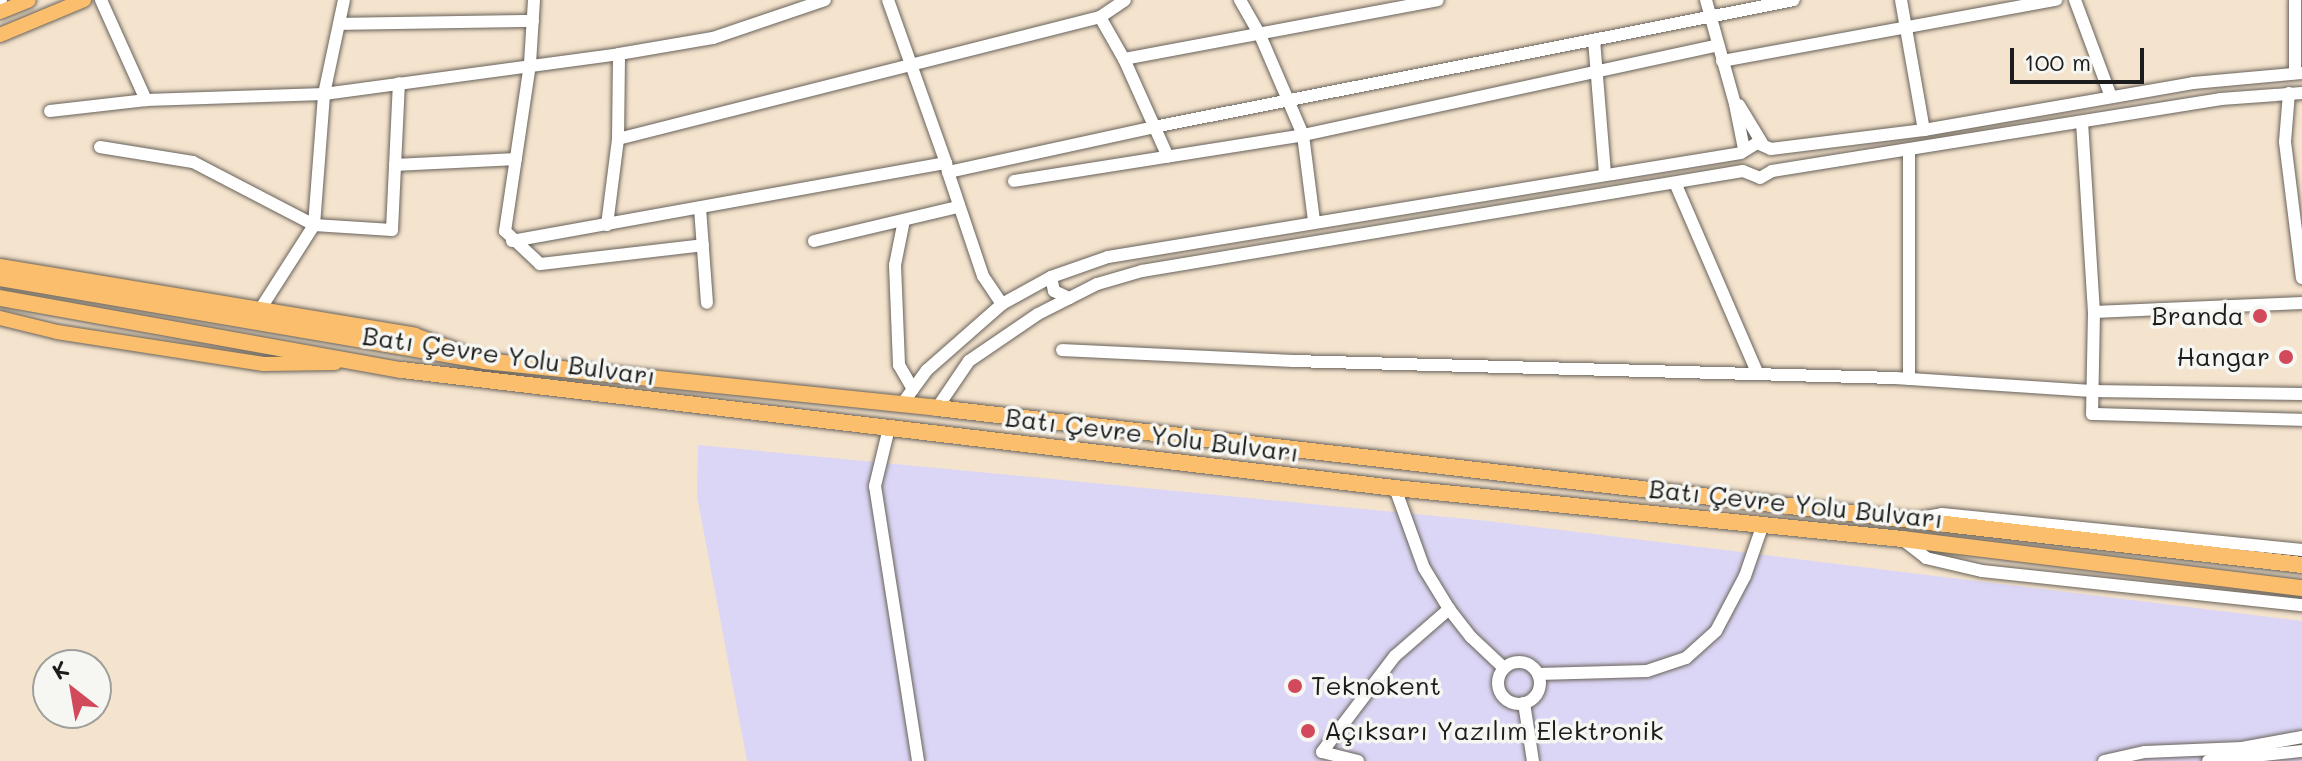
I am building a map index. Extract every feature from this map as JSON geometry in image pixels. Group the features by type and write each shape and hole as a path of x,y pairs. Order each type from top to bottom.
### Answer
{"highway":[{"name":"Batı Çevre Yolu Bulvarı","path":"0,278 485,361 902,404 1918,518 2302,565"},
{"name":"Batı Çevre Yolu Bulvarı","path":"0,298 402,370 1395,488 1902,539 2302,588"}],"main road":[{"path":"0,12 29,0"},
{"path":"0,35 84,0"},
{"path":"0,266 415,335 485,361"},
{"path":"0,318 57,332 264,364 372,363"}],"street":[{"path":"101,0 146,100"},
{"path":"261,308 314,225 324,94 344,0"},
{"path":"534,0 530,64 505,231 512,241 540,264 703,245"},
{"path":"50,111 146,100 324,94 619,54 713,38 825,0"},
{"path":"888,0 913,65 983,276 1002,304"},
{"path":"618,139 1100,17 1125,0"},
{"path":"1240,0 1260,35 1303,135 1314,221"},
{"path":"1124,59 1438,0"},
{"path":"1706,0 1732,93 1743,171"},
{"path":"512,241 947,168 1794,0"},
{"path":"1901,0 1924,130"},
{"path":"1722,61 2056,0"},
{"path":"2075,0 2111,97"},
{"path":"902,404 927,370 1002,304 1051,277 1108,257 1766,146 1924,130 2193,83 2299,73 2295,0"},
{"path":"1100,17 1124,59 1168,157"},
{"path":"339,24 533,21"},
{"path":"1594,40 1605,175"},
{"path":"1014,181 1303,135 1718,45"},
{"path":"607,225 618,139 619,54"},
{"path":"100,147 193,162 314,225 392,230 399,83"},
{"path":"1732,93 1775,158 1772,171"},
{"path":"937,408 969,361 1038,314 1097,284 1171,265 1676,185 1743,171 1760,178 1772,171 2221,99 2295,93 2285,142 2302,278"},
{"path":"2082,122 2094,312 2092,414 2302,420"},
{"path":"1909,151 1909,379"},
{"path":"395,165 516,159"},
{"path":"1676,185 1757,372"},
{"path":"814,241 958,207"},
{"path":"700,208 707,303"},
{"path":"904,220 895,265 899,365 913,389"},
{"path":"1051,277 1054,291 1069,298"},
{"path":"2094,312 2302,303"},
{"path":"1062,350 1293,361 1757,372 2092,391 2302,394"},
{"path":"889,428 875,486 918,761"},
{"path":"1395,488 1424,568 1449,609 1471,637 1504,668"},
{"path":"1918,518 1942,514 2302,550"},
{"path":"1538,674 1539,688 1524,703 1510,702 1500,692 1498,679 1504,668 1523,662 1538,674 1647,671 1686,658 1716,631 1745,576 1763,524"},
{"path":"1902,539 1926,558 1982,571 2302,605"},
{"path":"1358,761 1322,752 1395,656 1449,609"},
{"path":"1524,703 1533,761"},
{"path":"2104,761 2145,752 2242,748 2302,737"},
{"path":"2208,761 2302,753"},
{"path":"2297,761 2302,753"}],"shaded area":[{"path":"698,445 1488,521 2302,621 2302,761 747,761 697,496"}],"place":[{"name":"Branda","path":"2260,316"},
{"name":"Hangar","path":"2286,357"},
{"name":"Teknokent","path":"1295,686"},
{"name":"Açıksarı Yazılım Elektronik","path":"1308,731"}]}
